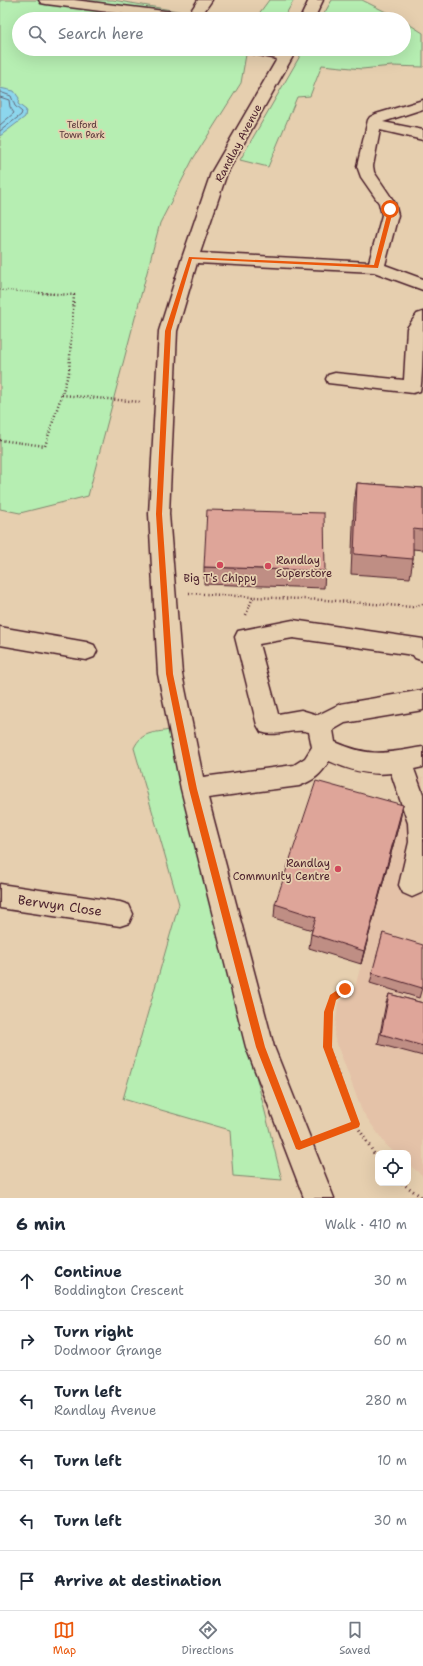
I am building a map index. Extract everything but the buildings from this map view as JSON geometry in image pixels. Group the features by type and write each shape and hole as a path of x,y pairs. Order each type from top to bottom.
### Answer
{"street":[{"path":"199,12 205,0"},
{"path":"310,12 316,0"},
{"path":"55,1 146,12"},
{"name":"Randlay Avenue","path":"286,56 219,173 190,258 168,331 159,514 162,582 170,674 193,789 260,1047 319,1198"},
{"path":"376,267 390,215 390,209 366,172 365,166 374,124 376,120 381,117 423,104"},
{"path":"374,124 423,135"},
{"path":"190,258 376,267 423,285"},
{"path":"335,379 413,387 416,328 423,318"},
{"path":"423,652 421,647 293,629 246,637 269,725 301,720 346,758 367,763 399,761 423,757"},
{"path":"0,636 86,651"},
{"path":"193,789 299,775 314,765 322,737 340,714 423,700"},
{"path":"399,761 421,823 422,842 412,885"},
{"name":"Berwyn Close","path":"0,896 120,914"}],"path":[{"path":"0,290 74,295 69,372 45,446 0,440"},
{"path":"62,394 165,404"},
{"path":"187,592 412,607 423,604"},
{"path":"246,637 243,623 253,597"},
{"path":"345,989 333,998 328,1012 328,1047 356,1124 375,1155"},
{"path":"299,1146 356,1124"},
{"path":"406,1186 423,1198"}],"shaded area":[{"path":"421,777 423,777 423,1176 411,1166 411,1150 392,1150 386,1145 362,1111 334,1036 338,1004 355,987 400,820"}],"green space":[{"name":"Telford Town Park","path":"0,0 113,0 183,12 12,12 12,56 246,56 241,83 193,159 160,223 88,496 20,513 0,509"},
{"path":"269,0 294,0 287,12 260,12"},
{"path":"332,0 362,0 386,12 325,12"},
{"path":"411,25 423,33 423,67 392,66 362,69 322,65 310,96 297,97 268,167 240,160 300,56 411,56"},
{"path":"170,730 282,1180 233,1176 230,1130 123,1099 179,904 134,748 141,738 149,734"}],"water":[{"path":"0,88 14,91 19,98 18,104 26,110 25,117 0,136"}],"place":[{"name":"Big T's Chippy","path":"220,565"},
{"name":"Randlay Superstore","path":"268,566"},
{"name":"Randlay Community Centre","path":"338,869"}],"route":[{"path":"345,989 333,998 328,1012 328,1047 356,1124 299,1146 260,1047 193,789 170,674 162,582 159,514 168,331 190,258 376,267 390,215 390,209"}]}
